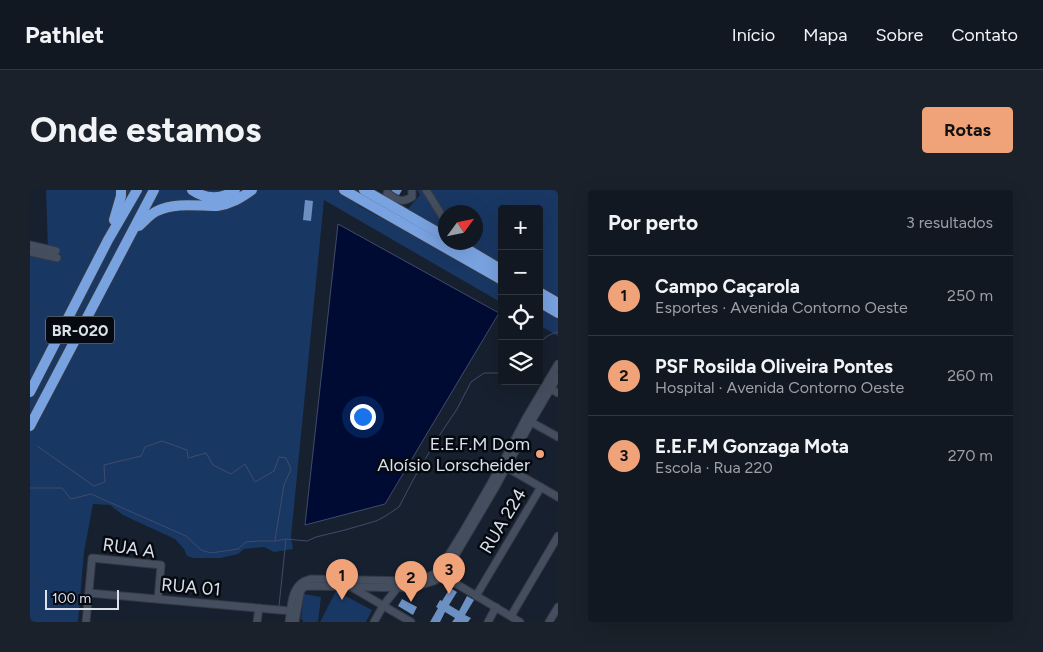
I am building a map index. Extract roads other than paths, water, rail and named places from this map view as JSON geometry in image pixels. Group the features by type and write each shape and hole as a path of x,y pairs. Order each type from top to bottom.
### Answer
{"highway":[{"path":"108,240 118,209 121,190"},
{"name":"BR-020","path":"30,392 108,240 137,190"},
{"name":"BR-020","path":"30,426 154,190"},
{"path":"192,190 202,196 212,198 227,195 235,190"},
{"path":"131,234 151,214 166,207 224,205 252,190"},
{"path":"344,190 498,278"},
{"path":"364,190 386,194 438,231"},
{"path":"469,250 498,268"},
{"path":"543,294 558,303"},
{"path":"543,304 558,313"}],"street":[{"path":"386,194 406,201 412,197 412,190"},
{"path":"426,190 438,209"},
{"path":"30,245 57,255 30,252"},
{"path":"299,588 308,586 410,588 434,581 441,574 463,532 531,422 558,364"},
{"path":"504,466 548,387 558,376"},
{"path":"548,387 558,393"},
{"path":"531,422 558,437"},
{"path":"504,466 558,497"},
{"name":"RUA 224","path":"476,596 541,487"},
{"path":"510,616 558,536"},
{"name":"RUA A","path":"89,592 92,558 161,565 158,599"},
{"path":"289,622 294,594 306,580 414,581 441,574 520,622"},
{"path":"295,622 299,588"},
{"path":"353,588 411,622"},
{"path":"374,622 397,588"},
{"path":"86,622 89,592"},
{"name":"RUA 01","path":"89,592 291,611"},
{"path":"488,622 496,607"},
{"path":"549,622 556,615 558,607"},
{"path":"257,622 258,608"}],"waterway":[{"path":"543,340 547,336 558,332"},
{"path":"30,488 62,488 71,499 91,494 186,536 201,550 211,553 238,549 246,542 286,539 307,541 376,521 399,507 471,382 484,373 498,373"},
{"path":"37,446 94,486 105,482 104,465 141,456 145,447 162,441 187,450 188,458 206,453 213,465 231,474 245,464 255,482 274,471 279,457 286,458 291,469 284,485 275,540"},
{"path":"279,606 286,539"}],"place":[{"name":"E.E.F.M Dom Aloísio Lorscheider","path":"540,454"},
{"name":"E.E.F.M Gonzaga Mota","path":"449,594"},
{"name":"Campo Caçarola","path":"342,600"},
{"name":"PSF Rosilda Oliveira Pontes","path":"411,602"}]}
